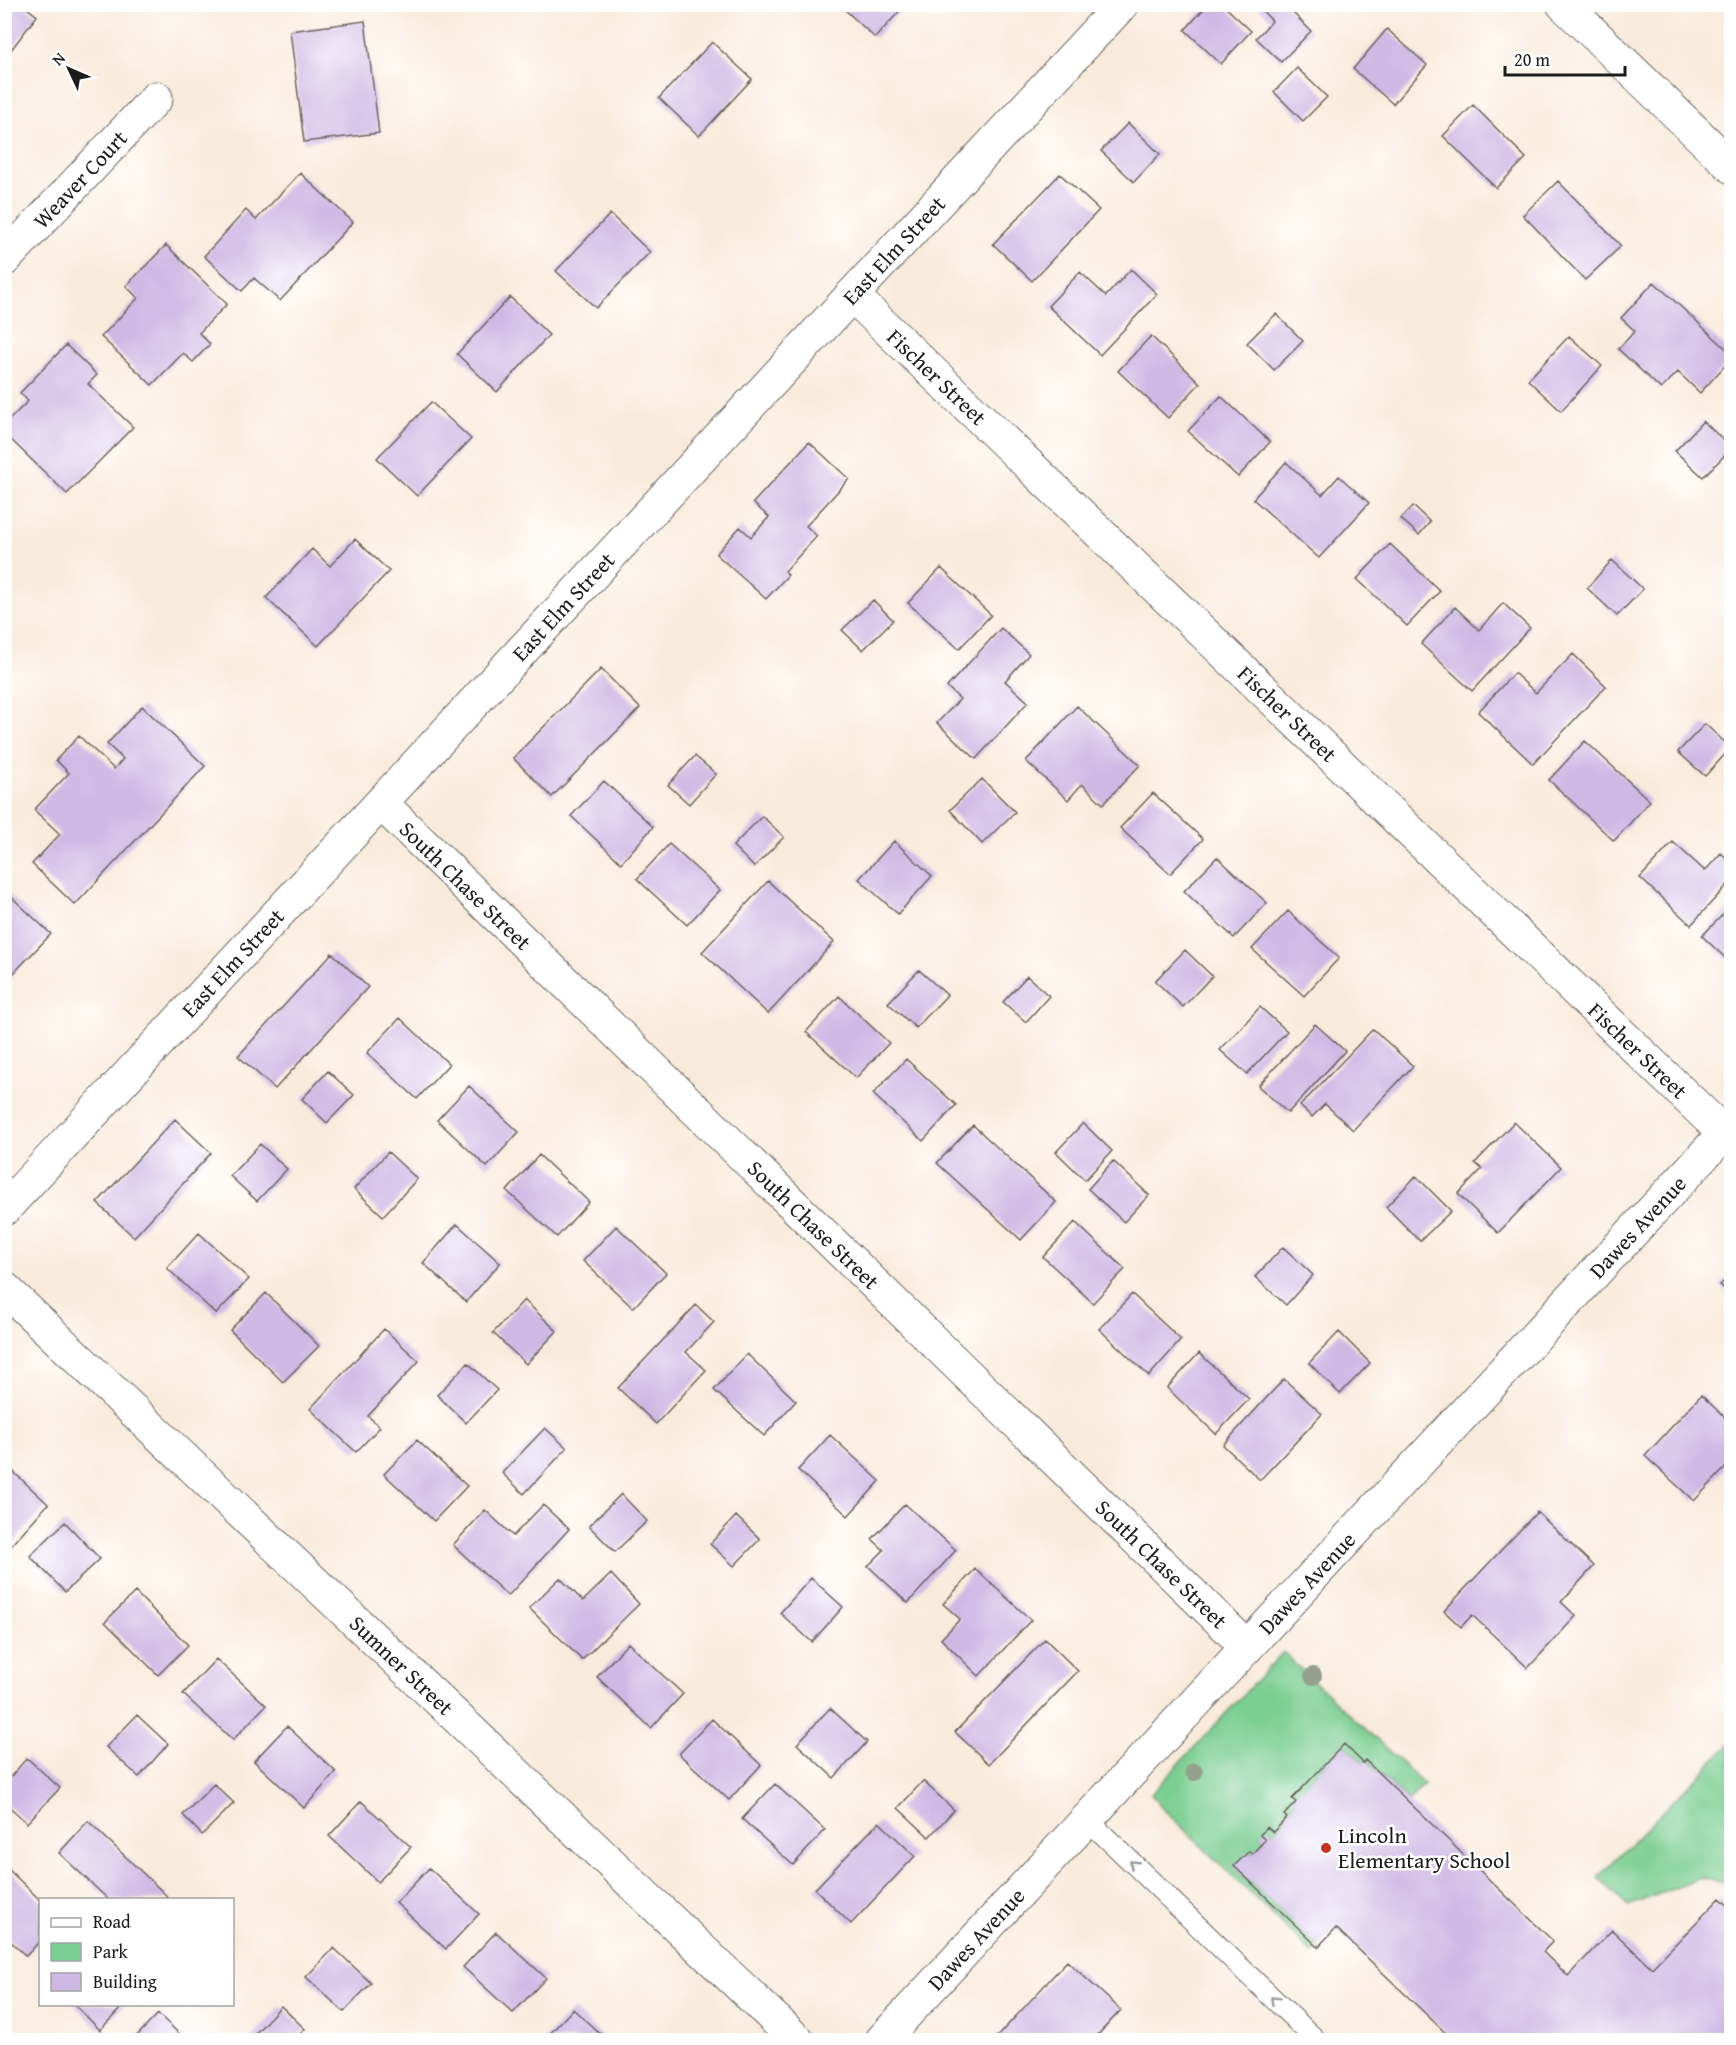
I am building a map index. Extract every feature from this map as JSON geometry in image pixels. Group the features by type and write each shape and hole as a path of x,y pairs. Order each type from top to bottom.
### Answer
{"street":[{"name":"East Elm Street","path":"4,1209 1122,4"},
{"path":"1563,4 1731,167"},
{"name":"Weaver Court","path":"4,260 156,98"},
{"name":"Fischer Street","path":"852,295 1728,1129"},
{"name":"South Chase Street","path":"381,803 1247,1647"},
{"name":"Dawes Avenue","path":"882,2040 1728,1129"},
{"name":"Sumner Street","path":"4,1288 797,2040"}],"lane":[{"path":"1087,1819 1316,2040"}],"green space":[{"path":"1283,1652 1424,1784 1408,1801 1366,1760 1363,1763 1344,1744 1293,1798 1296,1802 1284,1815 1287,1818 1273,1832 1267,1828 1260,1835 1265,1840 1252,1854 1234,1866 1318,1947 1312,1953 1158,1804 1151,1794"},
{"path":"1731,1743 1731,1886 1701,1878 1628,1906 1598,1877"}],"building":[{"path":"4,4 22,4 37,16 4,59"},
{"path":"839,4 906,4 875,38"},
{"path":"1208,4 1222,4 1251,31 1221,64 1185,30"},
{"path":"1256,4 1284,4 1311,31 1281,62 1256,38 1272,21"},
{"path":"365,21 379,133 304,142 290,31"},
{"path":"1387,29 1427,65 1393,104 1353,69"},
{"path":"712,42 752,79 699,136 659,98"},
{"path":"1297,68 1327,97 1303,121 1274,92"},
{"path":"1473,105 1526,158 1496,188 1443,136"},
{"path":"1128,123 1160,154 1134,182 1101,151"},
{"path":"300,173 353,222 280,301 254,278 242,291 204,256 246,210 256,220"},
{"path":"1060,174 1099,210 1032,281 993,244"},
{"path":"1558,181 1621,246 1585,280 1523,215"},
{"path":"610,214 650,252 596,308 556,271"},
{"path":"166,245 227,304 199,333 210,344 193,362 183,353 152,385 101,337 138,298 126,286"},
{"path":"1131,269 1157,294 1100,355 1048,306 1080,272 1106,296"},
{"path":"1654,282 1732,354 1732,358 1700,393 1678,372 1661,389 1618,349 1635,331 1621,318"},
{"path":"510,297 549,335 497,392 457,354"},
{"path":"1276,314 1303,341 1274,370 1247,343"},
{"path":"1151,336 1200,383 1168,418 1118,371"},
{"path":"1569,336 1602,366 1561,411 1528,380"},
{"path":"66,345 97,375 88,384 133,427 67,494 4,433 4,425 28,401 20,393"},
{"path":"1221,396 1270,442 1238,477 1188,431"},
{"path":"431,402 471,439 417,496 377,458"},
{"path":"1703,421 1732,448 1703,477 1675,451"},
{"path":"809,442 849,479 806,526 817,536 785,571 788,575 766,599 716,554 740,527 751,537 769,517 753,503"},
{"path":"1286,462 1322,495 1339,476 1369,503 1319,558 1253,499"},
{"path":"1413,506 1430,522 1419,535 1401,519"},
{"path":"355,539 389,571 318,646 266,598 312,549 330,566"},
{"path":"1390,544 1440,591 1407,626 1357,579"},
{"path":"1612,560 1643,589 1617,616 1587,588"},
{"path":"941,568 991,615 959,649 908,603"},
{"path":"873,600 893,620 863,650 842,630"},
{"path":"1503,603 1530,628 1472,691 1421,644 1455,607 1479,630"},
{"path":"1001,628 1029,654 1005,681 1028,702 976,759 937,723 960,699 947,687"},
{"path":"1573,654 1606,686 1533,764 1478,712 1514,673 1536,693"},
{"path":"601,669 640,708 552,797 513,758"},
{"path":"142,706 205,766 75,905 32,864 60,834 34,810 69,773 56,760 79,736 114,769 123,759 107,744"},
{"path":"1077,706 1140,765 1103,804 1082,784 1068,800 1026,761"},
{"path":"1705,724 1731,748 1705,776 1678,752"},
{"path":"1585,741 1650,801 1614,841 1549,780"},
{"path":"695,756 716,774 689,804 668,785"},
{"path":"982,779 1015,812 982,844 950,810"},
{"path":"604,781 653,827 621,863 571,816"},
{"path":"1153,793 1203,839 1170,874 1120,828"},
{"path":"762,816 784,837 754,867 733,846"},
{"path":"894,841 932,876 898,914 859,879"},
{"path":"1673,842 1705,871 1721,853 1732,863 1732,880 1691,925 1640,878"},
{"path":"669,844 720,890 687,925 637,879"},
{"path":"1217,857 1267,903 1234,938 1184,891"},
{"path":"768,881 834,942 768,1014 702,952"},
{"path":"4,890 51,934 6,981 4,980"},
{"path":"1732,905 1732,964 1702,936"},
{"path":"1288,911 1339,958 1304,996 1252,949"},
{"path":"1185,950 1212,976 1183,1007 1155,981"},
{"path":"332,953 368,987 275,1089 238,1056"},
{"path":"919,970 947,995 916,1028 888,1003"},
{"path":"1027,976 1049,996 1026,1022 1003,1002"},
{"path":"839,996 889,1043 856,1078 806,1032"},
{"path":"1260,1007 1287,1031 1247,1074 1220,1050"},
{"path":"400,1018 449,1064 417,1099 367,1053"},
{"path":"1315,1024 1345,1051 1288,1113 1258,1086"},
{"path":"1373,1029 1413,1066 1353,1130 1325,1104 1312,1117 1300,1106"},
{"path":"906,1059 956,1105 923,1141 873,1094"},
{"path":"328,1071 354,1095 327,1123 302,1099"},
{"path":"469,1086 519,1132 487,1167 437,1120"},
{"path":"175,1119 211,1153 134,1237 97,1203"},
{"path":"1514,1122 1561,1167 1498,1233 1458,1194 1482,1169 1475,1163"},
{"path":"1083,1123 1112,1151 1085,1180 1056,1152"},
{"path":"973,1125 1056,1202 1021,1240 937,1163"},
{"path":"260,1144 287,1169 257,1201 230,1176"},
{"path":"388,1152 417,1179 383,1216 354,1189"},
{"path":"539,1155 589,1202 557,1237 507,1191"},
{"path":"1113,1161 1149,1195 1124,1222 1088,1189"},
{"path":"1416,1176 1451,1211 1420,1241 1386,1207"},
{"path":"1075,1222 1125,1269 1093,1303 1043,1257"},
{"path":"457,1224 500,1263 466,1302 423,1263"},
{"path":"616,1226 666,1273 633,1308 583,1261"},
{"path":"199,1233 249,1279 216,1314 167,1268"},
{"path":"1283,1247 1313,1275 1286,1305 1255,1277"},
{"path":"1732,1274 1732,1296 1720,1285"},
{"path":"266,1293 319,1346 283,1382 230,1330"},
{"path":"1132,1294 1181,1340 1149,1376 1099,1329"},
{"path":"524,1300 557,1331 526,1364 493,1333"},
{"path":"696,1305 714,1322 686,1352 706,1370 656,1424 618,1388"},
{"path":"384,1329 419,1361 368,1416 380,1427 356,1452 310,1409"},
{"path":"1339,1332 1370,1363 1340,1394 1309,1363"},
{"path":"1199,1353 1249,1399 1216,1434 1167,1388"},
{"path":"747,1354 796,1401 764,1436 714,1390"},
{"path":"468,1363 497,1390 466,1423 437,1395"},
{"path":"1284,1379 1322,1414 1260,1480 1223,1445"},
{"path":"1701,1395 1732,1424 1732,1461 1694,1501 1645,1456"},
{"path":"545,1428 567,1448 524,1494 502,1473"},
{"path":"830,1435 880,1481 848,1516 798,1470"},
{"path":"417,1440 467,1486 434,1521 384,1474"},
{"path":"5,1464 48,1504 5,1552"},
{"path":"621,1494 647,1521 615,1552 589,1526"},
{"path":"905,1504 956,1550 908,1603 868,1566 884,1550 872,1539"},
{"path":"543,1505 569,1529 508,1596 453,1545 485,1510 513,1536"},
{"path":"1537,1512 1594,1566 1561,1602 1576,1616 1528,1668 1472,1615 1461,1627 1444,1611"},
{"path":"736,1516 760,1539 734,1566 710,1544"},
{"path":"65,1522 100,1559 65,1592 30,1556"},
{"path":"975,1569 1031,1620 979,1676 941,1639 960,1619 943,1604"},
{"path":"611,1574 639,1604 582,1660 529,1608 560,1578 583,1601"},
{"path":"811,1578 843,1607 812,1642 780,1613"},
{"path":"135,1592 188,1645 158,1675 105,1622"},
{"path":"1045,1639 1078,1671 989,1764 955,1732"},
{"path":"628,1643 683,1694 651,1728 597,1677"},
{"path":"216,1659 266,1705 233,1740 183,1694"},
{"path":"830,1708 867,1742 834,1778 797,1744"},
{"path":"137,1715 168,1744 139,1777 106,1747"},
{"path":"712,1719 761,1765 729,1800 679,1754"},
{"path":"287,1726 336,1772 304,1808 254,1761"},
{"path":"1344,1744 1363,1763 1365,1760 1553,1941 1543,1952 1568,1976 1612,1930 1652,1968 1720,1898 1732,1909 1732,2040 1453,2040 1336,1928 1318,1947 1234,1866 1249,1851 1252,1854 1265,1840 1260,1835 1267,1827 1273,1832 1287,1818 1284,1815 1296,1802 1292,1799"},
{"path":"27,1758 60,1788 27,1823 4,1802 4,1784"},
{"path":"923,1781 954,1810 929,1837 898,1808"},
{"path":"214,1784 234,1803 202,1835 183,1815"},
{"path":"775,1784 825,1830 793,1865 742,1819"},
{"path":"361,1801 411,1847 378,1882 329,1836"},
{"path":"88,1821 167,1896 166,1898 107,1898 59,1853"},
{"path":"879,1822 915,1856 851,1924 815,1889"},
{"path":"6,1867 39,1899 39,1942 26,1956 4,1935"},
{"path":"429,1868 479,1914 446,1949 396,1903"},
{"path":"496,1932 546,1978 513,2013 463,1967"},
{"path":"334,1948 371,1983 344,2012 306,1977"},
{"path":"1067,1961 1121,2010 1093,2040 994,2040"},
{"path":"76,2006 123,2006 100,2030"},
{"path":"281,2006 305,2029 294,2040 251,2040 250,2039"},
{"path":"573,2009 607,2040 544,2040"},
{"path":"158,2014 186,2040 133,2040"}],"place":[{"name":"Lincoln Elementary School","path":"1326,1848"}]}
